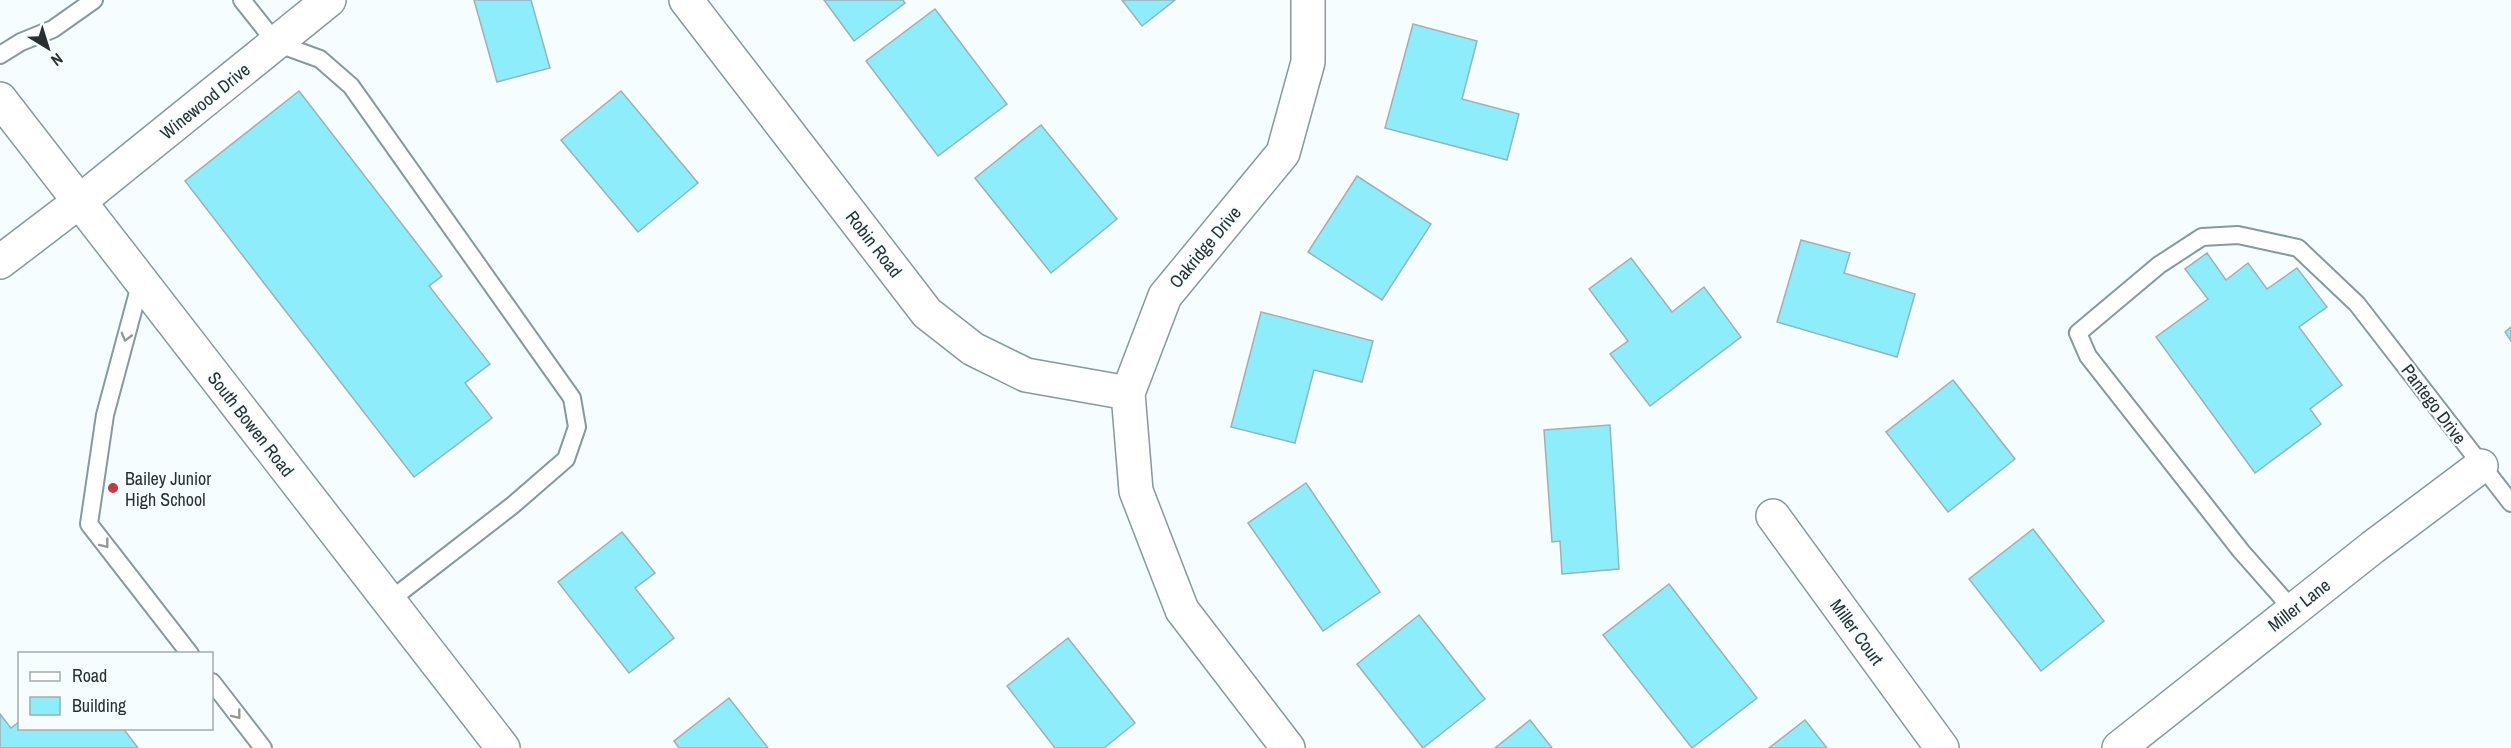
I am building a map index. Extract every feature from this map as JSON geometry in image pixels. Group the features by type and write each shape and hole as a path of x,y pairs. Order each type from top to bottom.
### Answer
{"street":[{"name":"Winewood Drive","path":"0,262 80,201 329,0"},
{"name":"Robin Road","path":"686,0 927,313 973,349 1026,375 1128,393"},
{"name":"Oakridge Drive","path":"1288,748 1182,610 1136,491 1128,393 1165,296 1283,153 1308,62 1308,0"},
{"name":"South Bowen Road","path":"0,99 503,748"},
{"name":"Miller Lane","path":"2119,748 2293,610 2481,466"},
{"name":"Miller Court","path":"1773,516 1942,748"}],"lane":[{"path":"0,55 21,42 53,29 94,0"},
{"path":"242,0 276,43 320,59 351,86 572,398 577,427 566,459 513,504 389,601"},
{"name":"Pantego Drive","path":"2293,610 2241,551 2088,356 2078,333 2159,265 2202,237 2238,235 2298,248 2357,304 2511,503"},
{"path":"141,281 105,415 89,524 188,652"},
{"path":"213,683 263,748"}],"building":[{"path":"474,0 531,0 550,68 497,82"},
{"path":"824,0 903,0 905,3 854,41"},
{"path":"1122,0 1175,0 1142,26"},
{"path":"935,9 1007,104 938,156 866,61"},
{"path":"1413,24 1477,41 1462,99 1519,114 1507,160 1385,128"},
{"path":"299,91 442,276 429,286 490,364 465,383 492,418 414,477 185,181"},
{"path":"621,91 698,183 638,232 561,140"},
{"path":"1041,125 1117,219 1051,273 975,178"},
{"path":"1357,176 1431,224 1382,300 1308,252"},
{"path":"1801,240 1850,253 1844,273 1915,294 1897,357 1777,322"},
{"path":"2207,253 2226,280 2248,263 2267,289 2297,268 2327,307 2299,327 2342,385 2310,409 2321,424 2255,473 2156,337 2208,299 2185,269"},
{"path":"1631,258 1672,312 1704,287 1741,337 1650,406 1610,354 1628,341 1589,289"},
{"path":"1261,312 1373,341 1362,382 1314,370 1295,443 1231,427"},
{"path":"2511,327 2511,341 2505,332"},
{"path":"1953,380 2015,459 1948,512 1886,432"},
{"path":"1610,425 1619,569 1562,574 1560,541 1552,542 1544,430"},
{"path":"1306,483 1380,592 1323,631 1248,523"},
{"path":"2033,529 2104,621 2041,671 1969,579"},
{"path":"622,532 655,573 635,588 674,638 629,673 558,582"},
{"path":"1669,584 1757,698 1692,748 1603,635"},
{"path":"1419,615 1485,699 1423,748 1357,664"},
{"path":"1068,638 1135,723 1104,748 1055,748 1007,686"},
{"path":"729,698 768,748 679,748 674,741"},
{"path":"0,714 11,728 18,723 18,730 124,730 138,748 0,748"},
{"path":"1530,720 1552,748 1495,748"},
{"path":"1805,720 1827,748 1769,748"}],"place":[{"name":"Bailey Junior High School","path":"113,488"}]}
